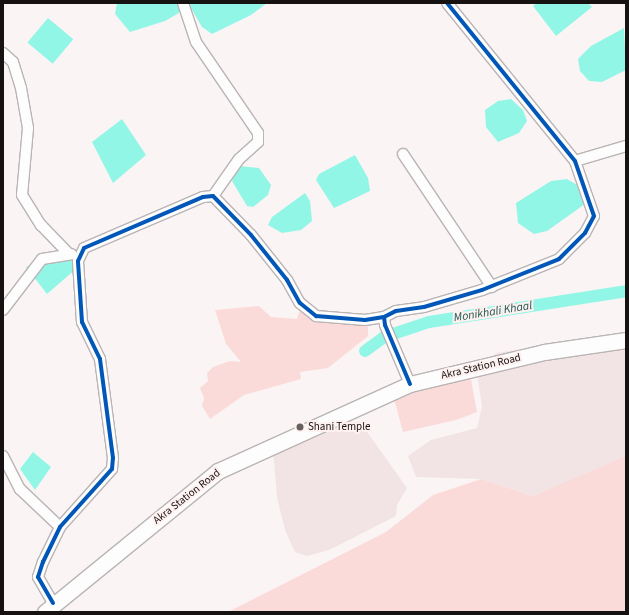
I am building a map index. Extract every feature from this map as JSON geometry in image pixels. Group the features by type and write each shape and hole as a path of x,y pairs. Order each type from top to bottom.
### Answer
{"main road":[{"name":"Akra Station Road","path":"49,607 218,472 410,384 544,352 626,340"}],"street":[{"path":"183,3 189,30 258,133 255,146 239,159 214,196"},
{"path":"214,196 251,235 287,280 300,304 316,316 385,321 492,287 559,259 585,233 594,216 575,161 447,3"},
{"path":"3,53 13,62 21,88 28,128 22,195 41,225 69,254"},
{"path":"575,161 626,146"},
{"path":"403,154 492,287"},
{"path":"3,310 42,259 69,254 80,254 91,243 203,197 214,196"},
{"path":"49,607 38,577 60,527 112,469 113,458 100,359 82,322 80,254"},
{"path":"385,321 401,357 410,384"},
{"path":"3,456 20,489 60,527"}],"shaded area":[{"path":"117,3 180,3 179,13 165,21 130,32 115,14"},
{"path":"188,3 267,3 251,15 212,34 202,27"},
{"path":"537,3 588,3 592,7 556,36 533,6"},
{"path":"48,18 73,39 53,64 27,43"},
{"path":"624,28 626,70 602,82 589,81 580,71 578,59 591,46"},
{"path":"511,99 523,110 527,121 519,133 498,142 486,127 485,110 498,101"},
{"path":"122,119 146,155 113,183 92,142"},
{"path":"355,155 368,178 370,191 334,208 316,180 319,174"},
{"path":"239,166 259,168 271,185 268,195 253,207 247,206 232,181"},
{"path":"567,179 579,186 585,204 547,231 534,234 518,223 516,203 551,181"},
{"path":"305,193 310,201 312,221 301,230 282,233 268,225 272,217"},
{"path":"65,248 77,268 47,294 26,267"},
{"path":"259,306 271,317 297,319 299,312 305,311 317,323 360,323 368,327 368,336 328,368 300,372 301,379 244,395 210,419 202,406 204,398 200,388 208,381 207,373 213,367 230,361 241,362 226,344 215,310"},
{"path":"626,333 626,456 623,460 533,496 481,479 416,477 408,456 431,440 477,428 482,407 476,366 497,353"},
{"path":"468,363 477,412 456,420 403,432 394,399"},
{"path":"342,417 365,429 407,488 397,505 396,516 329,550 307,556 295,552 285,530 277,497 273,449"},
{"path":"33,452 51,467 35,490 20,469"},
{"path":"626,456 626,612 228,612 386,532 433,495 481,479 533,496"}],"waterway":[{"name":"Monikhali Khaal","path":"365,351 384,337 429,322 626,291"}],"cycle path":[{"path":"410,384 385,325 384,317 396,311 424,307 482,290 559,259 585,233 594,216 575,161 447,3"},
{"path":"53,603 38,577 43,562 60,527 112,469 113,458 100,359 82,322 78,261 84,248 203,197 213,196 251,235 287,280 300,303 316,316 365,320 384,317"}],"place":[{"name":"Shani Temple","path":"300,427"}]}
